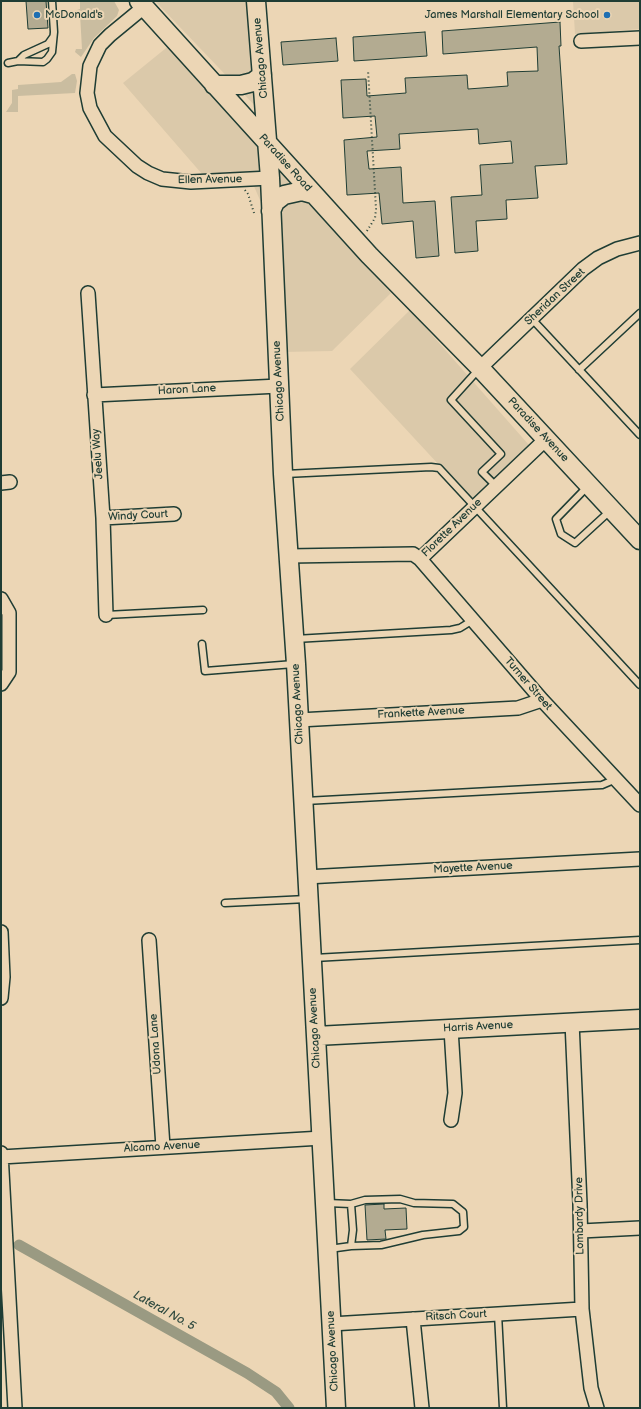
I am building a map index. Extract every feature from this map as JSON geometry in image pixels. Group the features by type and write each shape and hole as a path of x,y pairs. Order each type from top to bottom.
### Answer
{"street":[{"name":"Chicago Avenue","path":"256,1 270,178 283,474 296,664 306,877 322,1138 336,1408"},
{"name":"Paradise Road","path":"141,4 359,244 434,322"},
{"name":"Ellen Avenue","path":"141,4 100,45 90,66 88,93 90,108 96,122 105,136 137,166 162,179 191,182 270,178"},
{"path":"581,41 640,38"},
{"path":"214,85 241,85 253,82 262,75"},
{"path":"271,211 275,202 284,195 302,191 313,194"},
{"name":"Sheridan Street","path":"480,368 583,269 598,258 617,249 640,243"},
{"name":"Jeelu Way","path":"88,293 103,518 106,616"},
{"name":"Paradise Avenue","path":"434,322 480,368 640,540"},
{"name":"Haron Lane","path":"94,395 279,386"},
{"name":"Florette Avenue","path":"289,556 400,553 413,554 420,559 546,439"},
{"name":"Windy Court","path":"103,518 174,514"},
{"name":"Turner Street","path":"420,559 542,700 640,806"},
{"path":"1,599 9,613 9,672 1,684"},
{"name":"Frankette Avenue","path":"299,720 518,708 542,700"},
{"name":"Mayette Avenue","path":"306,877 640,859"},
{"path":"1,932 3,977 1,998"},
{"name":"Udona Lane","path":"149,940 163,1147"},
{"name":"Harris Avenue","path":"316,1036 640,1019"},
{"name":"Lombardy Drive","path":"572,1022 581,1231 582,1309 590,1388 597,1408"},
{"path":"451,1028 454,1093 451,1120"},
{"name":"Alcamo Avenue","path":"1,1157 322,1138"},
{"path":"1,1153 7,1387 15,1408"},
{"path":"581,1231 640,1228"},
{"name":"Ritsch Court","path":"331,1324 582,1309"},
{"path":"413,1319 422,1408"}],"lane":[{"path":"8,63 18,61 37,63 47,60 52,52 54,36 52,1"},
{"path":"18,61 24,55 48,44 54,36"},
{"path":"579,370 640,312"},
{"path":"532,319 640,435"},
{"path":"480,368 451,400 501,454 482,472 496,486"},
{"path":"283,474 431,467 439,468 640,685"},
{"path":"589,485 556,519 561,534 575,543 612,509"},
{"path":"106,616 203,610"},
{"path":"294,639 451,630 460,628 472,620"},
{"path":"202,644 205,671 296,664"},
{"path":"303,801 602,785 616,779"},
{"path":"225,903 308,899"},
{"path":"311,958 640,940"},
{"path":"325,1203 351,1204 365,1200 400,1199 414,1203 453,1204 463,1212 464,1226 460,1231 423,1235 381,1245 351,1246 328,1249"},
{"path":"351,1204 353,1230 351,1246"},
{"path":"498,1314 503,1408"}],"path":[{"path":"359,244 375,218 376,209 368,70"}],"shaded area":[{"path":"80,1 114,1 119,10 117,16 94,38 81,57 75,52 76,49 82,49 80,14 74,14 71,12 80,9"},
{"path":"155,1 252,1 259,110"},
{"name":"James Marshall Elementary School","path":"573,1 640,1 640,29 575,34"},
{"path":"171,44 391,293 332,351 283,352 279,244 253,184 202,174 123,83"},
{"path":"72,74 75,74 77,81 75,93 18,96 18,112 6,112 12,103 12,90 18,89 18,85 61,82"},
{"path":"410,310 536,453 478,507 350,369"}],"building":[{"name":"McDonald's","path":"26,1 46,1 48,28 28,29"},
{"path":"560,22 561,46 559,46 567,164 535,166 538,198 506,200 507,219 476,221 478,251 455,253 451,197 482,195 480,165 513,163 511,141 479,144 478,129 399,134 400,149 367,151 369,169 401,167 403,203 435,201 439,256 416,258 413,221 382,224 379,193 347,195 344,140 377,137 375,116 343,118 341,80 366,79 367,96 406,93 405,78 467,75 468,89 508,86 507,72 538,71 537,47 443,54 442,31"},
{"path":"425,32 427,56 354,61 353,37"},
{"path":"336,38 338,61 283,65 281,42"},
{"path":"384,1204 384,1209 406,1208 407,1229 385,1230 386,1239 367,1240 365,1205"}],"waterway":[{"name":"Lateral No. 5","path":"19,1245 247,1373 276,1392 289,1408"}],"place":[{"name":"McDonald's","path":"37,15"},
{"name":"James Marshall Elementary School","path":"607,15"}]}
